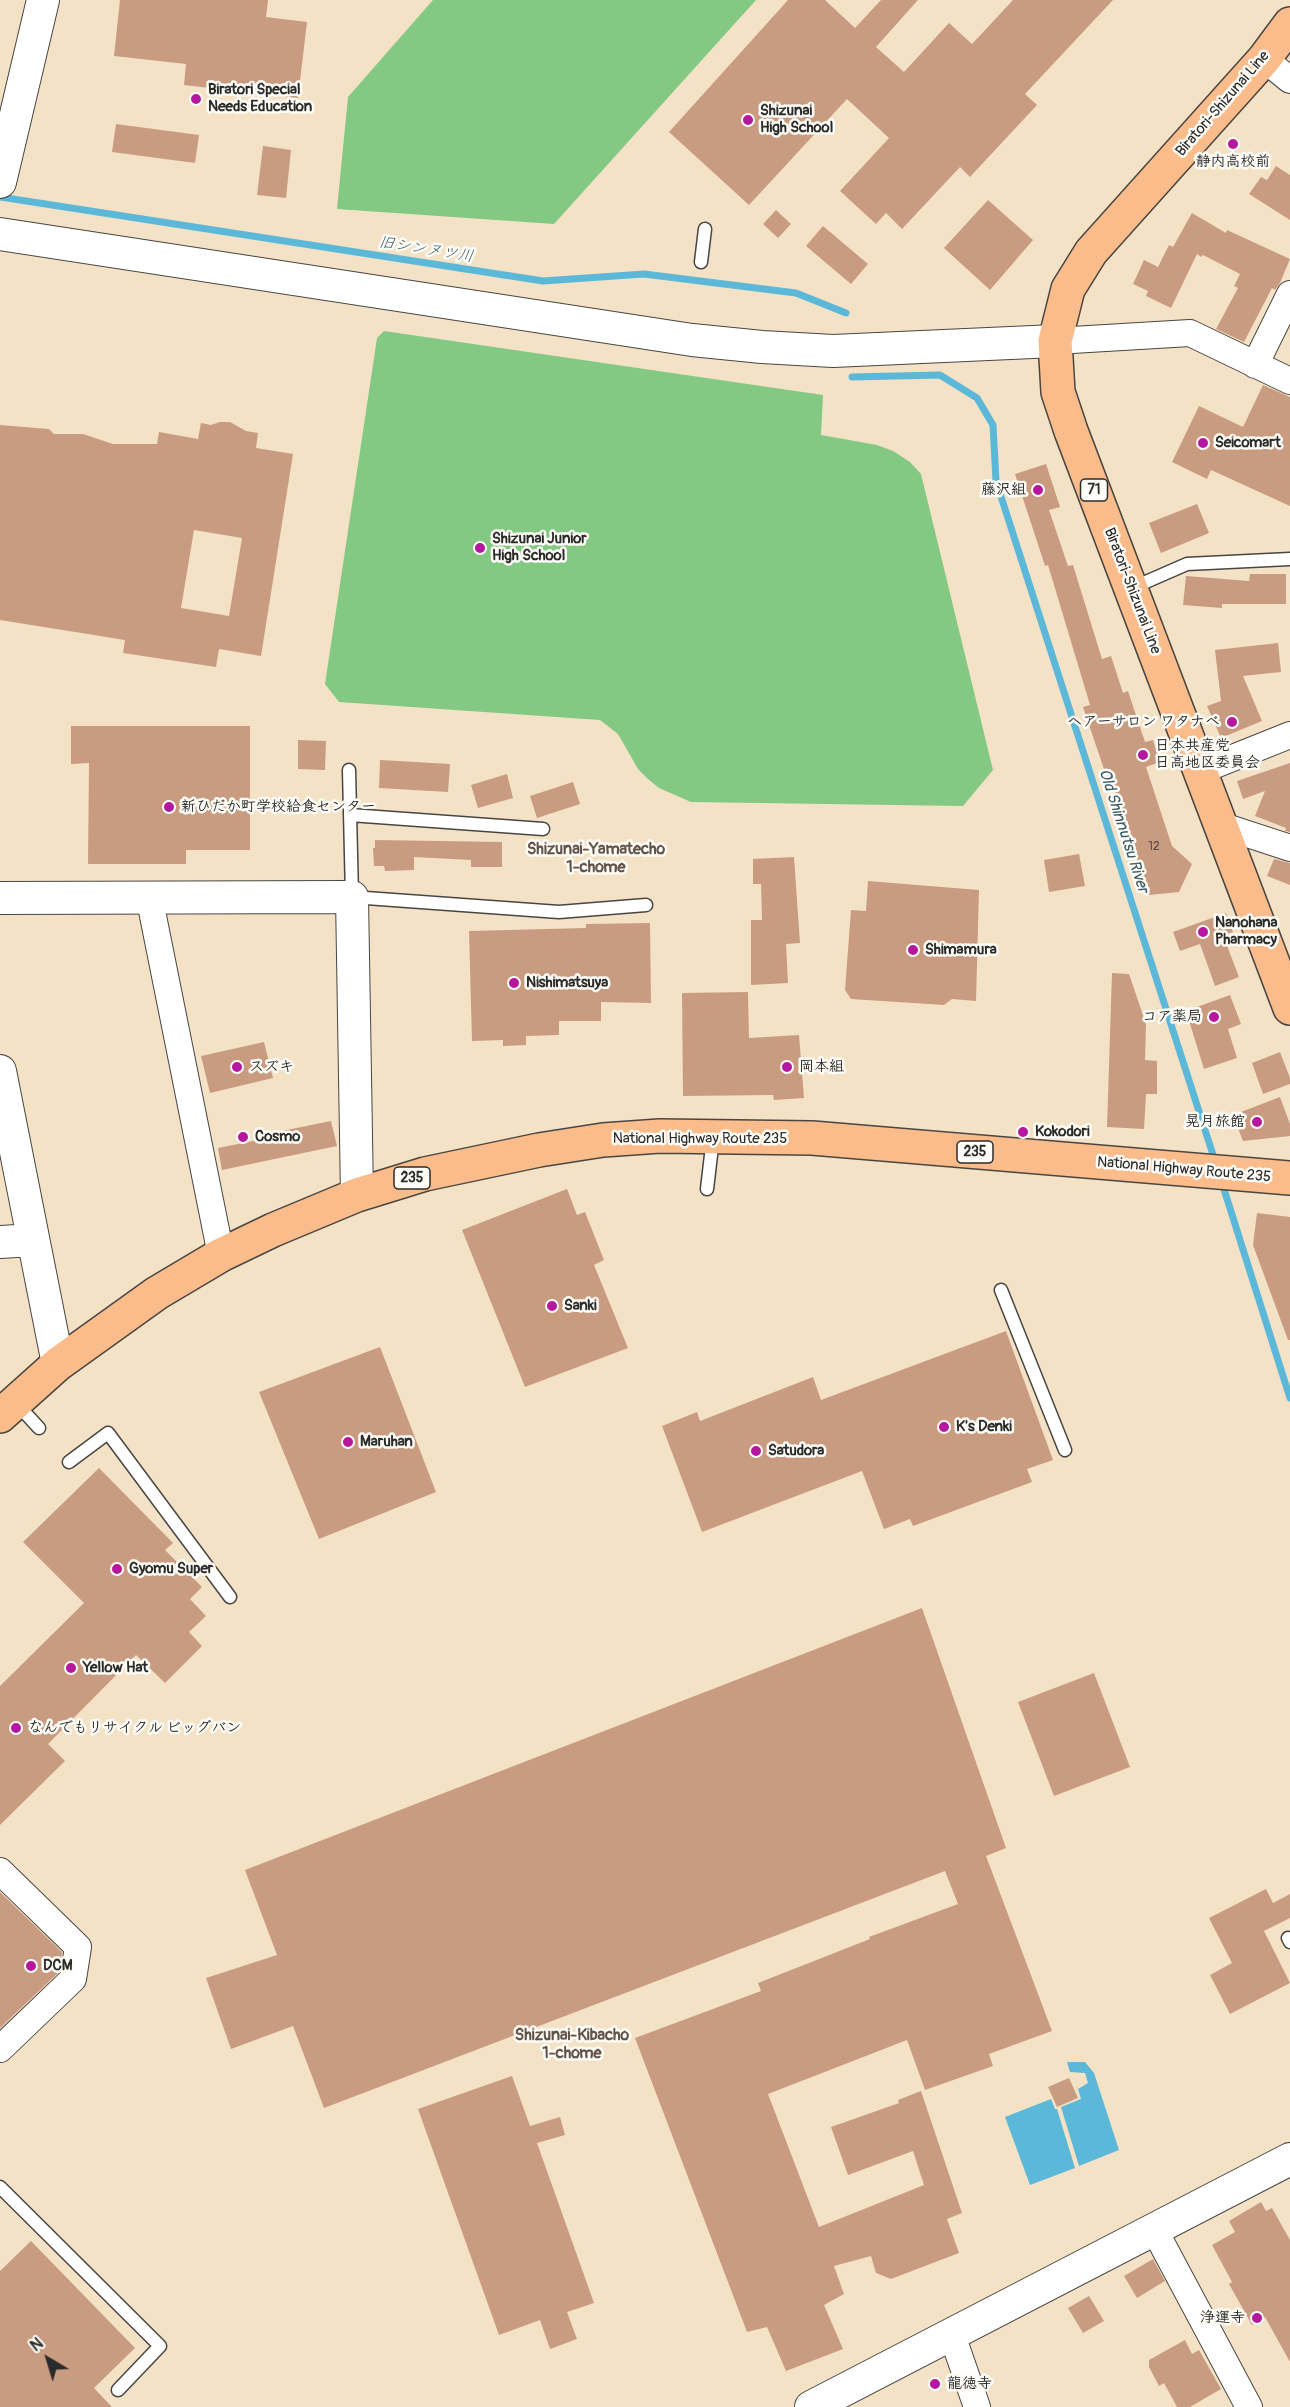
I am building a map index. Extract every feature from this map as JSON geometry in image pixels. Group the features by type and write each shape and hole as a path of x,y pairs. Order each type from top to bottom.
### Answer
{"main road":[{"name":"Biratori-Shizunai Line","path":"1290,24 1264,58 1091,252 1068,289 1055,341 1058,392 1290,1008"},
{"name":"National Highway Route 235","path":"8,1409 58,1364 157,1293 221,1255 273,1230 357,1195 425,1174 539,1150 603,1140 660,1136 812,1138 1290,1178"}],"street":[{"path":"0,182 8,111 43,0"},
{"path":"1264,58 1290,80"},
{"path":"0,234 692,340 762,347 833,351 1190,333 1290,381"},
{"path":"1255,365 1290,294"},
{"path":"1200,771 1290,735"},
{"path":"1220,825 1290,848"},
{"path":"149,896 221,1255"},
{"path":"0,898 352,897 357,1195"},
{"path":"0,1074 58,1364"},
{"path":"0,1242 33,1240"},
{"path":"0,1871 78,1947 73,1979 0,2049"},
{"path":"811,2407 1290,2159"},
{"path":"1154,2229 1249,2407"},
{"path":"952,2335 977,2407"}],"lane":[{"path":"701,262 705,229"},
{"path":"1132,588 1187,564 1290,558"},
{"path":"349,770 352,897 559,912 646,905"},
{"path":"350,815 543,829"},
{"path":"707,1189 714,1137"},
{"path":"1001,1290 1065,1450"},
{"path":"8,1409 39,1428"},
{"path":"69,1462 108,1433 230,1597"},
{"path":"0,2187 160,2346 118,2390"}],"green space":[{"path":"433,0 756,0 554,224 337,209 348,97"},
{"path":"384,331 823,395 821,435 877,445 893,451 910,462 921,474 993,770 963,806 691,802 659,788 648,779 638,769 618,734 600,720 339,702 325,684 377,338"}],"water":[{"path":"1067,2062 1085,2062 1094,2073 1119,2150 1079,2166 1061,2107 1081,2099 1078,2089 1088,2083 1085,2073 1070,2072"},
{"path":"1051,2099 1057,2109 1075,2168 1030,2185 1005,2117"}],"building":[{"path":"120,0 268,0 266,17 307,22 298,98 184,85 186,64 114,56"},
{"path":"788,0 825,0 855,28 881,0 918,0 876,47 904,72 949,23 972,44 1013,0 1113,0 1025,94 1037,105 970,177 960,167 902,229 886,213 876,224 840,191 889,138 847,99 749,205 669,132"},
{"path":"116,124 199,135 195,163 112,152"},
{"path":"263,146 291,150 286,198 257,195"},
{"path":"1276,166 1290,175 1290,220 1249,194 1261,177 1267,180"},
{"path":"988,200 1033,240 990,290 944,248"},
{"path":"776,210 791,224 778,238 763,224"},
{"path":"1192,213 1226,233 1227,230 1290,259 1280,283 1275,290 1272,288 1244,342 1216,329 1238,288 1234,286 1240,274 1197,254 1171,308 1146,296 1148,291 1133,284 1144,260 1158,267 1169,245 1173,247"},
{"path":"823,226 868,264 851,284 806,246"},
{"path":"1263,385 1290,397 1290,506 1211,470 1207,479 1172,462 1199,406 1243,427"},
{"path":"230,422 246,431 258,433 256,448 293,454 261,656 219,649 216,667 123,653 125,640 0,620 0,425 49,429 54,434 83,434 113,444 157,444 159,432 198,439 201,423 211,425","holes":["194,530 242,538 229,616 181,608"]},
{"path":"1046,464 1060,507 1049,510 1068,566 1073,565 1102,659 1111,656 1123,693 1128,691 1145,742 1153,740 1160,762 1146,767 1172,846 1192,864 1179,892 1149,895 1111,780 1108,781 1083,707 1090,705 1048,565 1045,566 1015,474"},
{"path":"1197,504 1209,533 1161,553 1149,523"},
{"path":"1250,574 1286,574 1286,604 1222,604 1222,608 1183,605 1186,576 1249,581"},
{"path":"1278,643 1281,672 1243,676 1262,721 1221,738 1207,706 1221,701 1215,650"},
{"name":"新ひだか町学校給食センター","path":"71,726 250,726 250,850 186,850 186,864 88,864 89,763 71,764"},
{"path":"298,740 326,741 325,770 298,769"},
{"path":"380,760 450,764 448,792 379,788"},
{"path":"1290,763 1290,832 1285,831 1286,828 1255,816 1265,791 1243,799 1237,781"},
{"path":"507,774 513,798 478,808 471,785"},
{"path":"573,782 580,804 537,818 530,796"},
{"path":"375,840 502,842 502,867 471,867 471,860 414,857 414,870 385,871 384,866 374,866"},
{"path":"1079,854 1085,886 1049,892 1044,860"},
{"path":"794,857 800,943 786,944 788,983 751,985 751,920 762,920 761,884 753,884 753,859"},
{"path":"1274,859 1290,863 1290,885 1267,876"},
{"name":"Shimamura","path":"868,881 979,890 976,1001 952,999 944,1005 851,999 845,990 851,910 866,911"},
{"path":"1226,913 1233,932 1223,935 1239,977 1215,986 1200,944 1180,951 1173,932"},
{"path":"650,923 651,1003 601,1002 601,1021 559,1021 559,1035 526,1036 526,1045 503,1046 503,1040 472,1041 469,931 586,928 586,924"},
{"path":"1112,973 1129,974 1146,1024 1145,1060 1157,1061 1157,1094 1146,1094 1144,1129 1107,1127"},
{"path":"748,992 749,1038 799,1035 804,1098 774,1100 773,1095 683,1096 682,993"},
{"path":"1230,995 1241,1024 1228,1029 1237,1058 1204,1069 1186,1011"},
{"name":"スズキ","path":"264,1042 273,1078 210,1093 201,1056"},
{"path":"1280,1052 1290,1084 1263,1094 1252,1063"},
{"name":"晃月旅館","path":"1280,1097 1290,1124 1290,1136 1243,1141 1233,1115"},
{"path":"331,1121 337,1146 222,1170 218,1148 263,1139 262,1135"},
{"name":"Sanki","path":"567,1189 577,1215 585,1212 604,1260 594,1265 628,1348 525,1387 462,1230"},
{"path":"1257,1213 1290,1217 1290,1340 1288,1340 1253,1245"},
{"path":"1006,1331 1053,1460 1027,1469 1032,1482 913,1526 910,1519 884,1529 862,1471 702,1532 662,1426 697,1412 700,1421 813,1377 821,1400"},
{"name":"Maruhan","path":"380,1347 436,1492 319,1539 259,1392"},
{"path":"99,1468 173,1543 165,1550 202,1587 190,1599 206,1616 189,1632 202,1646 165,1683 136,1655 48,1744 65,1761 0,1825 0,1686 84,1603 23,1542"},
{"path":"922,1608 1006,1848 986,1856 1052,2031 989,2054 993,2066 925,2090 907,2040 768,2094 819,2227 924,2185 913,2151 848,2175 831,2127 899,2103 898,2100 921,2091 962,2213 947,2219 959,2253 891,2279 876,2273 871,2256 834,2266 844,2294 824,2305 843,2349 786,2371 767,2327 747,2332 635,2038 761,1991 758,1983 870,1939 869,1937 958,1904 945,1871 324,2108 293,2026 231,2049 206,1978 277,1955 245,1870"},
{"path":"1094,1673 1130,1767 1054,1796 1018,1702"},
{"path":"1266,1889 1273,1903 1290,1894 1290,1918 1264,1931 1290,1983 1230,2014 1210,1975 1232,1963 1209,1918"},
{"name":"DCM","path":"0,1892 62,1952 59,1972 0,2028"},
{"path":"512,2076 530,2126 560,2117 565,2135 537,2143 594,2303 567,2312 577,2339 550,2349 540,2320 499,2335 418,2109"},
{"path":"1069,2078 1078,2098 1057,2107 1048,2087"},
{"path":"1261,2202 1266,2211 1272,2208 1290,2240 1290,2362 1265,2317 1252,2325 1229,2284 1232,2282 1212,2245 1235,2232 1229,2221"},
{"path":"31,2241 135,2348 94,2388 112,2407 0,2407 0,2271"},
{"path":"1153,2259 1165,2281 1137,2298 1124,2276"},
{"path":"1089,2296 1104,2321 1083,2333 1068,2308"},
{"path":"1185,2340 1192,2354 1199,2350 1221,2389 1190,2407 1177,2407 1164,2383 1159,2386 1149,2367 1149,2360"}],"waterway":[{"name":"旧シンヌツ川","path":"0,197 543,281 644,274 796,293 846,313"},
{"name":"Old Shinnutsu River","path":"852,377 940,375 977,398 993,425 996,481 1215,1161"},
{"name":"Old Shinnutsu River","path":"1222,1183 1290,1398"}],"place":[{"name":"Biratori Special Needs Education","path":"196,99"},
{"name":"Shizunai High School","path":"748,120"},
{"name":"静内高校前","path":"1233,144"},
{"name":"Seicomart","path":"1203,443"},
{"name":"藤沢組","path":"1038,490"},
{"name":"Shizunai Junior High School","path":"480,548"},
{"name":"ヘアーサロン ワタナベ","path":"1232,722"},
{"name":"日本共産党 日高地区委員会","path":"1143,755"},
{"name":"新ひだか町学校給食センター","path":"169,807"},
{"name":"Nanohana Pharmacy","path":"1203,932"},
{"name":"Shimamura","path":"913,950"},
{"name":"Nishimatsuya","path":"514,983"},
{"name":"コア薬局","path":"1214,1017"},
{"name":"スズキ","path":"237,1067"},
{"name":"岡本組","path":"787,1067"},
{"name":"晃月旅館","path":"1257,1122"},
{"name":"Kokodori","path":"1023,1132"},
{"name":"Cosmo","path":"243,1137"},
{"name":"Sanki","path":"552,1306"},
{"name":"K's Denki","path":"944,1427"},
{"name":"Maruhan","path":"348,1442"},
{"name":"Satudora","path":"756,1451"},
{"name":"Gyomu Super","path":"117,1569"},
{"name":"Yellow Hat","path":"71,1668"},
{"name":"なんでもリサイクル ビッグバン","path":"16,1728"},
{"name":"DCM","path":"31,1966"},
{"name":"浄運寺","path":"1257,2318"},
{"name":"龍徳寺","path":"935,2384"}],"district":[{"name":"Shizunai-Yamatecho 1-chome","path":"596,859"},
{"name":"Shizunai-Kibacho 1-chome","path":"572,2045"}]}
